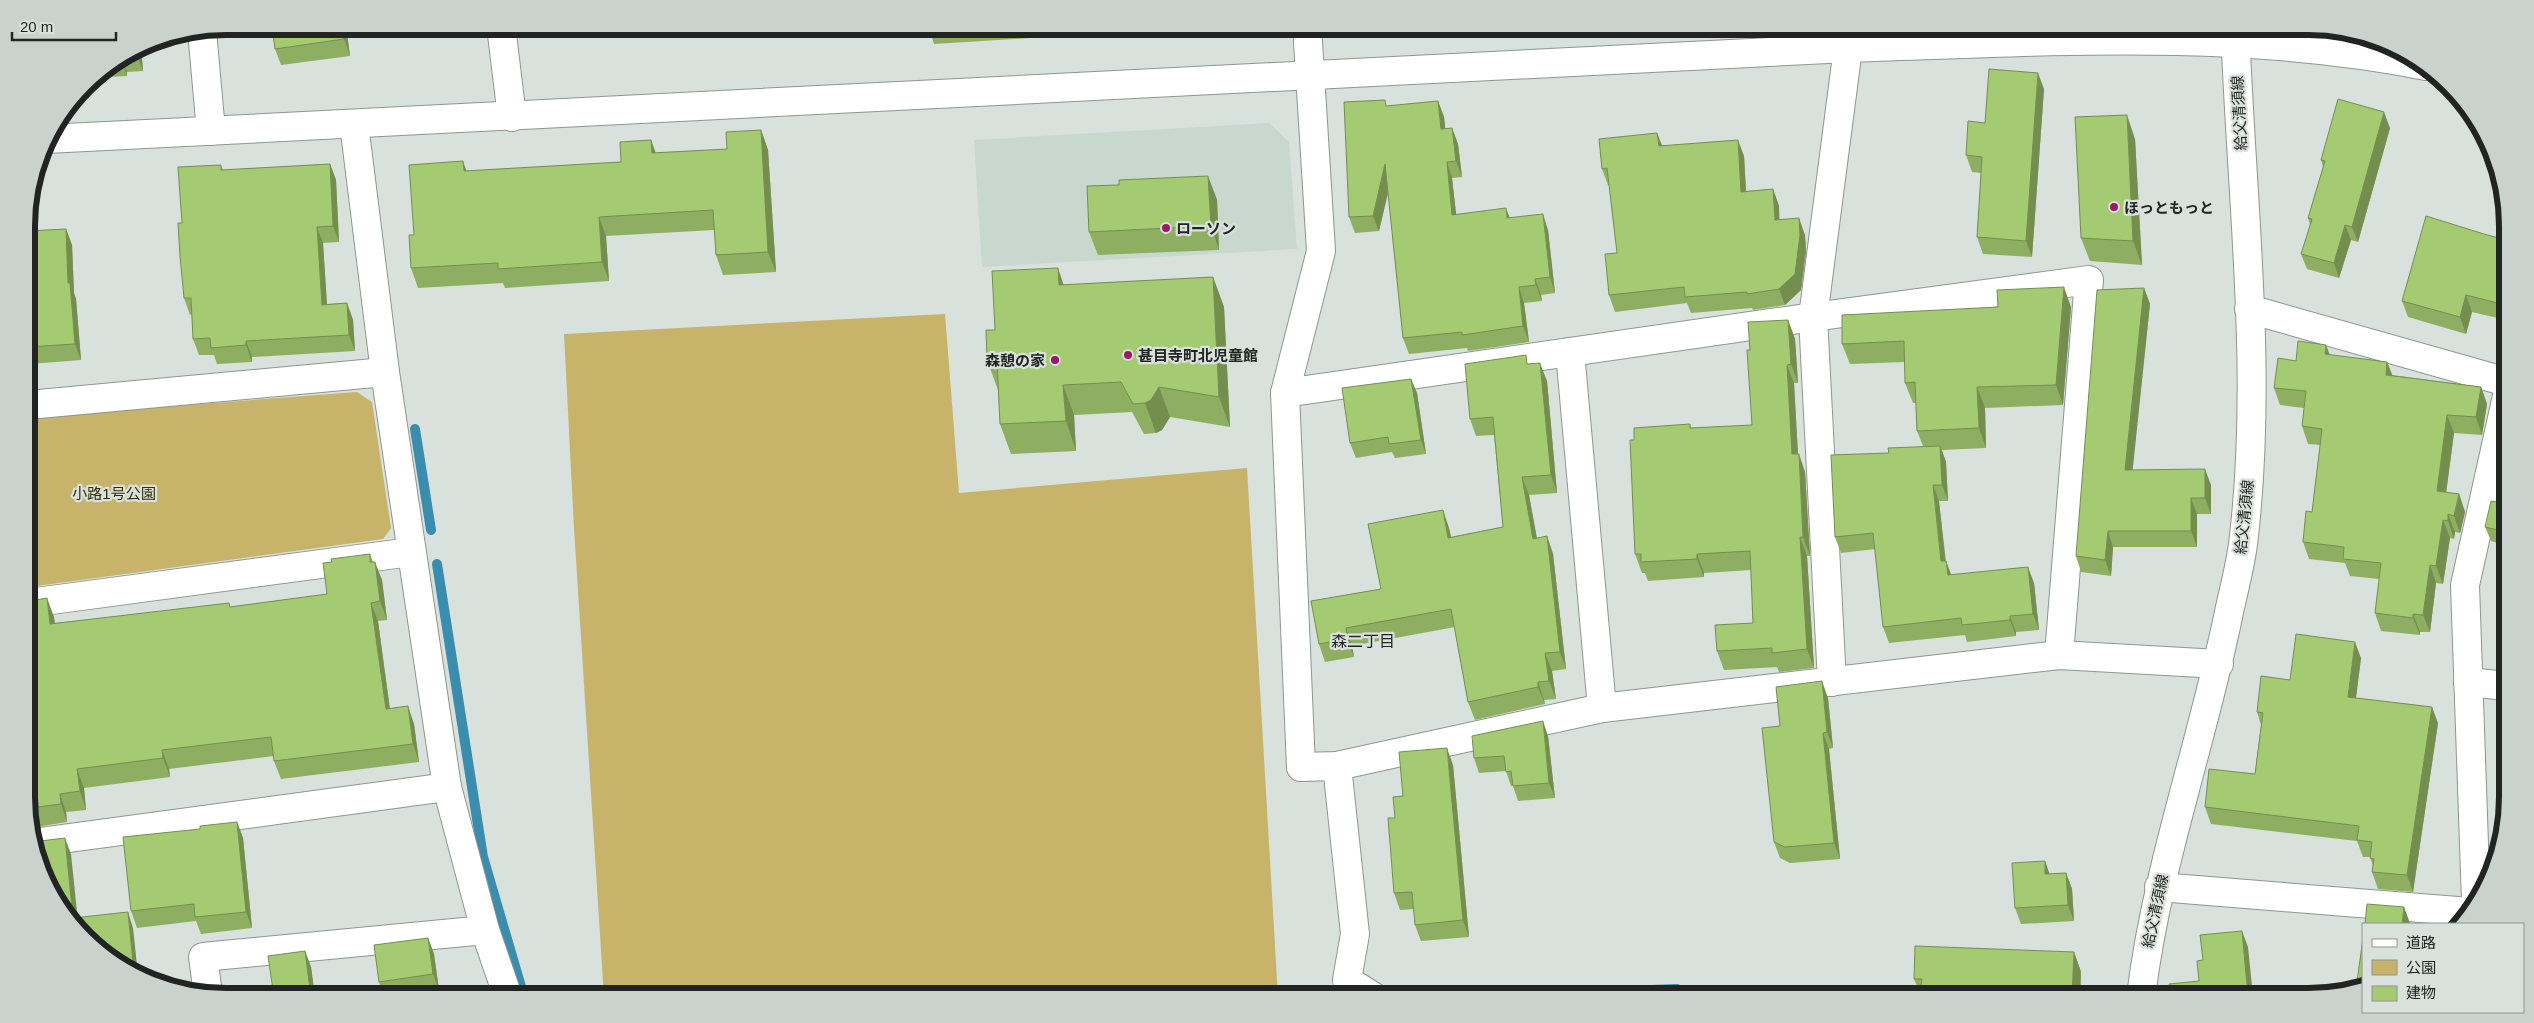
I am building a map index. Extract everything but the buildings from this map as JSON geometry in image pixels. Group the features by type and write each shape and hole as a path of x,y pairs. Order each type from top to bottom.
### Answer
{"street":[{"path":"502,35 512,117"},
{"path":"1308,35 1321,251 1285,393 1301,767 1337,766 1602,708 2059,655 2219,664"},
{"path":"56,138 512,117 1848,48 2235,35 2405,61"},
{"name":"給父清須線","path":"2142,988 2146,953 2159,886 2219,664 2243,546 2249,481 2252,404 2235,35"},
{"path":"203,37 211,131"},
{"path":"1832,682 1813,316 1848,48"},
{"path":"354,124 385,372 447,787 485,930 505,988"},
{"path":"1285,393 1813,316 2089,280 2059,655"},
{"path":"2249,309 2499,380"},
{"path":"1570,352 1602,708"},
{"path":"35,404 385,372"},
{"path":"2476,888 2465,585 2499,432"},
{"path":"35,602 411,552"},
{"path":"2468,682 2499,685"},
{"path":"1337,766 1355,934 1347,980 1360,988"},
{"path":"40,842 447,787"},
{"path":"2159,886 2461,911"},
{"path":"207,987 202,957 485,930"}],"shaded area":[{"path":"1269,123 1289,142 1297,249 982,267 974,140"}],"green space":[{"path":"945,314 959,493 1247,468 1277,988 603,988 574,528 564,334"},
{"name":"小路1号公園","path":"357,392 372,402 391,528 383,539 35,586 35,416"}],"waterway":[{"path":"415,429 431,530"},
{"path":"437,564 483,857 521,988"}],"place":[{"name":"ほっともっと","path":"2114,207"},
{"name":"ローソン","path":"1166,228"},
{"name":"甚目寺町北児童館","path":"1128,355"},
{"name":"森憩の家","path":"1055,360"}],"district":[{"name":"森二丁目","path":"1363,641"}]}
